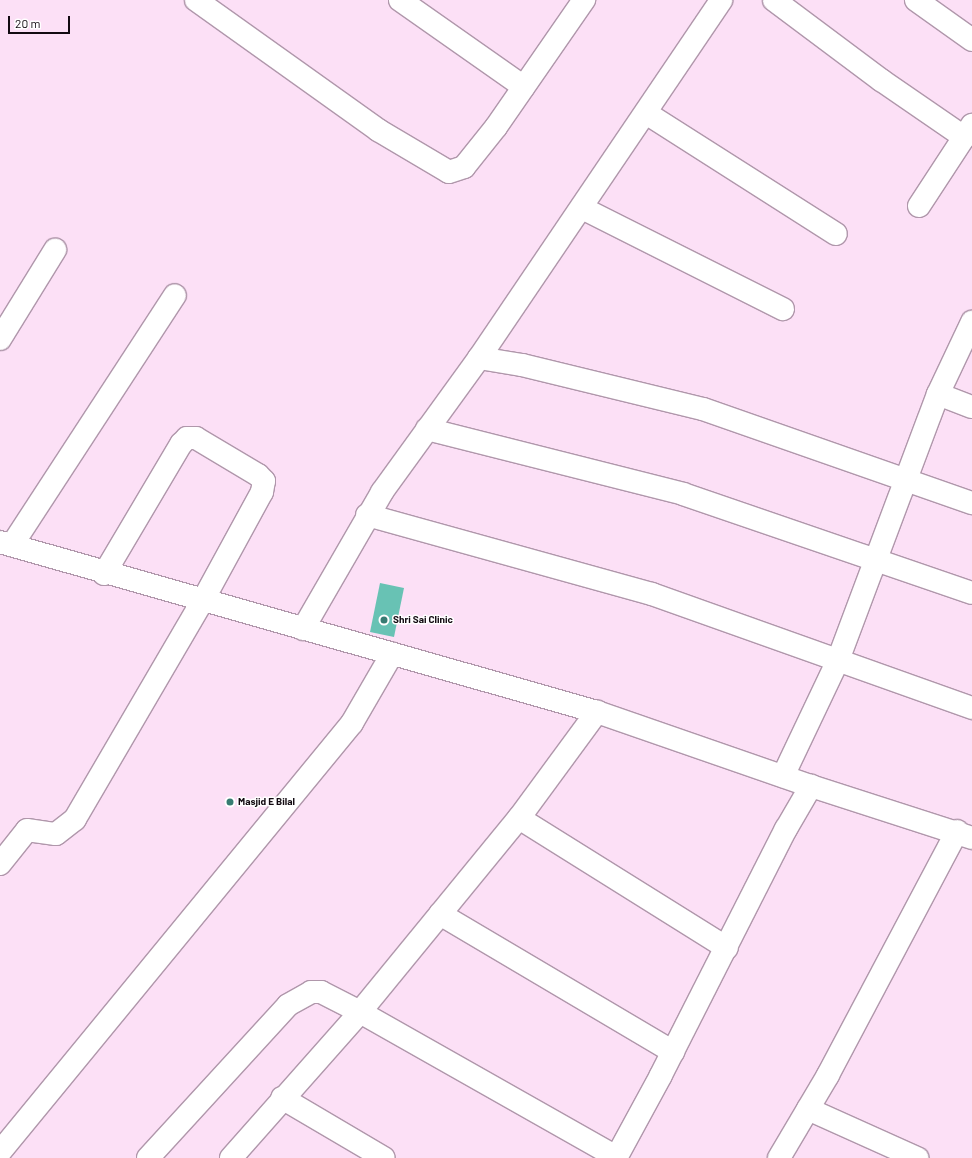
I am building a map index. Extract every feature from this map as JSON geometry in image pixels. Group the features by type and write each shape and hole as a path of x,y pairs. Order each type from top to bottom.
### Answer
{"street":[{"path":"196,0 378,130 444,171 454,171 464,167 524,87 584,0"},
{"path":"400,0 524,87"},
{"path":"303,629 367,515 479,358 582,208 721,0"},
{"path":"774,0 881,80 968,131 919,206"},
{"path":"916,0 972,40"},
{"path":"646,113 836,234"},
{"path":"582,208 783,309"},
{"path":"0,339 54,250"},
{"path":"175,295 6,543 104,574 597,712 811,786 964,835 808,1110 779,1158"},
{"path":"784,776 838,660 938,394 972,322"},
{"path":"479,358 522,365 703,409 907,479 972,503"},
{"path":"938,394 972,407"},
{"path":"427,429 683,494 877,559 972,593"},
{"path":"0,864 27,830 56,834 75,818 202,602 262,492 264,481 258,475 196,438 187,438 181,444 104,574"},
{"path":"367,515 652,594 972,708"},
{"path":"0,1152 352,723 392,654"},
{"path":"231,1158 282,1098 360,1012 519,818 597,712"},
{"path":"148,1158 300,996 311,992 321,992 360,1012 616,1158 727,948 786,829 811,786"},
{"path":"519,818 727,948"},
{"path":"440,914 673,1052"},
{"path":"282,1098 384,1158"},
{"path":"808,1110 917,1158"}],"building":[{"path":"380,583 404,588 394,637 370,632"}],"place":[{"name":"Shri Sai Clinic","path":"384,620"},
{"name":"Masjid E Bilal","path":"230,802"}]}
